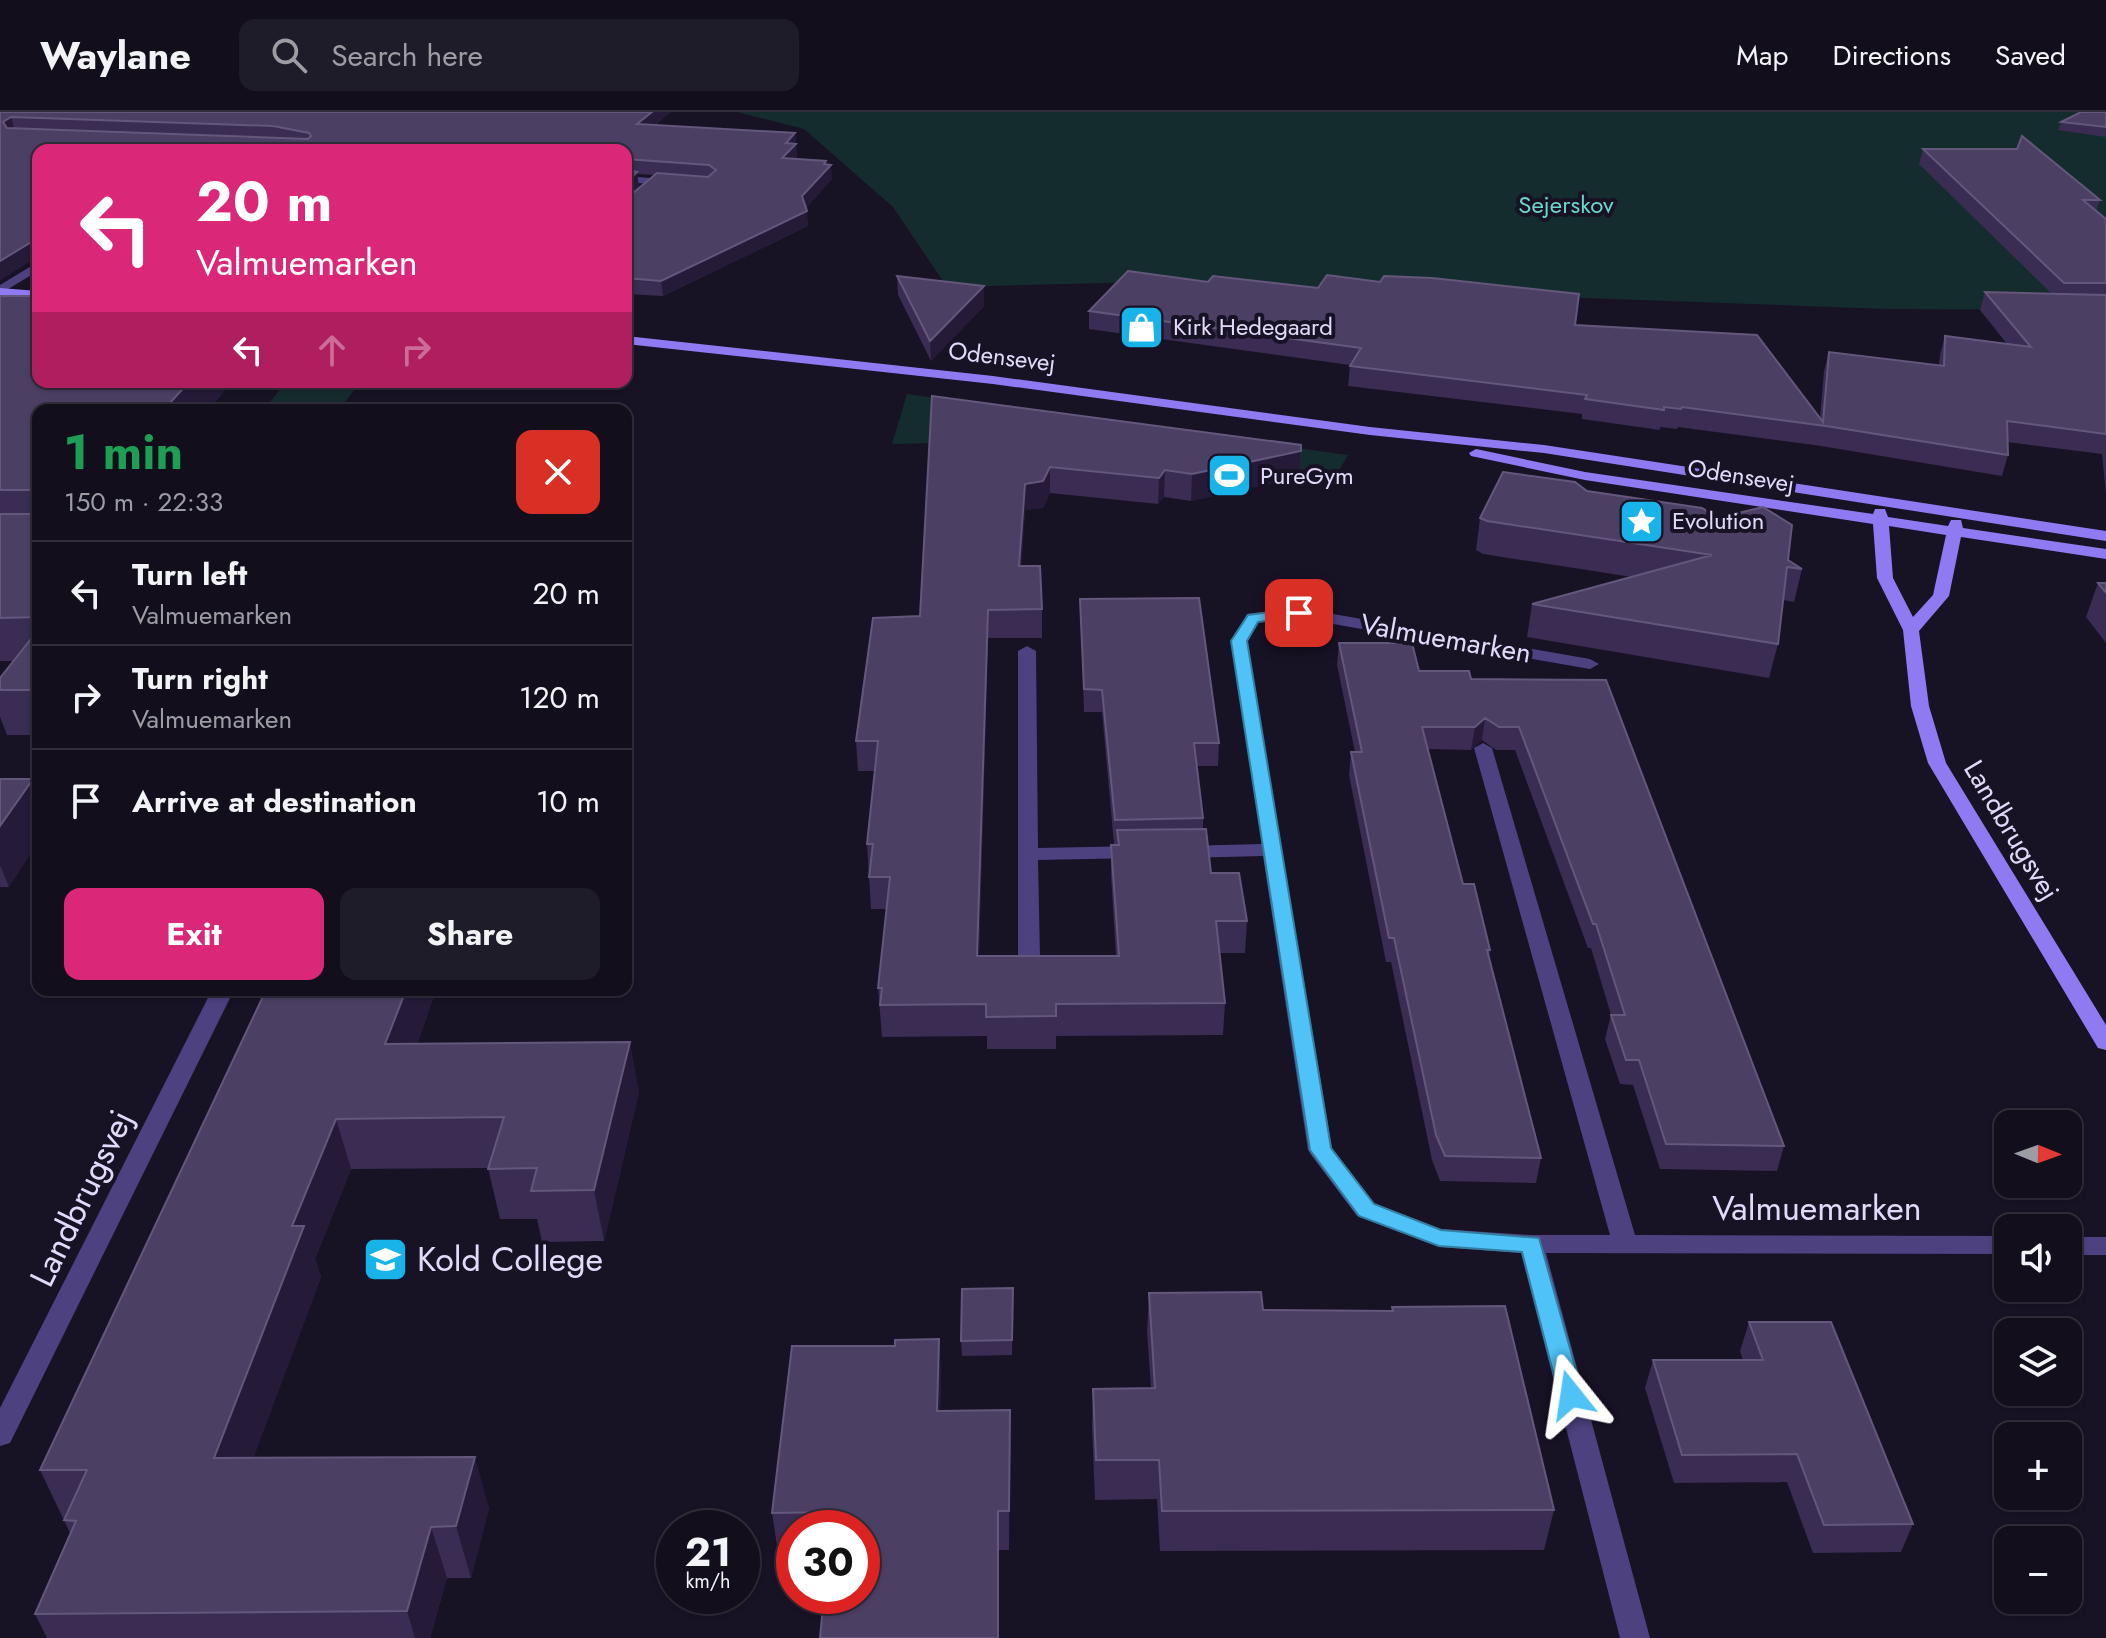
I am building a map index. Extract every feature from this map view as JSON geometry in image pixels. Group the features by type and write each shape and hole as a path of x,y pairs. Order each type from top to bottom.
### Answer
{"main road":[{"path":"0,291 32,294"},
{"name":"Odensevej","path":"632,341 993,380 1370,431 1544,449 2106,536"},
{"name":"Odensevej","path":"1370,431 1585,476 2106,554"},
{"name":"Landbrugsvej","path":"1879,501 1885,578 1911,630 1920,706 1937,763 2106,1043"},
{"path":"1911,630 1941,596 1952,533 1960,513"}],"street":[{"path":"632,179 683,183"},
{"path":"646,190 655,181"},
{"path":"0,291 32,270"},
{"name":"Valmuemarken","path":"1590,664 1299,613 1253,618 1239,641 1320,1150 1366,1210 1439,1238 1531,1244 1994,1245"},
{"path":"1027,651 1029,957"},
{"path":"1483,748 1625,1243"},
{"path":"1028,854 1273,850"},
{"name":"Landbrugsvej","path":"0,1435 220,996"},
{"path":"1531,1244 1635,1638"},
{"path":"2082,1246 2106,1246"}],"green space":[{"name":"Sejerskov","path":"737,112 2106,112 2106,351 2061,310 1887,309 1143,282 947,287 893,207 804,129"},
{"path":"281,388 356,388 344,404 269,404"},
{"path":"907,394 1348,455 1335,477 933,422 930,443 892,444"}],"building":[{"path":"0,112 652,112 637,124 795,133 786,143 796,144 782,158 826,161 824,164 831,165 802,196 807,211 661,281 632,279 632,194 657,173 708,177 716,170 709,165 632,159 632,144 32,144 32,242 0,261","holes":["11,117 273,126 311,136 308,139 7,128 3,122"]},
{"path":"2081,112 2106,112 2106,127 2061,122"},
{"path":"2022,136 2100,200 2083,200 2106,219 2106,283 2064,283 1923,149 2017,149"},
{"path":"1128,271 1208,282 1213,276 1318,288 1327,275 1380,282 1384,276 1432,278 1579,294 1575,325 1757,335 1823,422 1829,352 1944,366 1945,336 2031,347 1985,292 2106,295 2106,434 2007,421 2008,455 1826,426 1682,407 1664,407 1664,410 1585,399 1587,395 1350,366 1361,348 1089,311"},
{"path":"897,276 984,286 930,341"},
{"path":"0,296 32,296 32,388 184,388 169,404 32,404 32,490 0,490"},
{"path":"932,396 1301,445 1301,451 1192,474 1165,470 1159,478 1050,467 1043,481 1025,484 1019,566 1040,566 1042,609 988,610 977,956 1119,956 1111,845 1119,845 1117,830 1206,829 1211,873 1239,873 1247,921 1216,921 1225,1003 1056,1004 1056,1016 986,1017 986,1004 880,1005 882,988 878,988 890,877 869,877 873,844 867,844 878,741 856,741 873,618 920,616"},
{"path":"1503,472 1575,482 1587,491 1702,508 1718,518 1763,507 1792,525 1788,560 1802,569 1787,567 1778,644 1532,604 1712,555 1487,521 1480,518"},
{"path":"0,514 32,514 32,617 0,618"},
{"path":"1199,598 1219,743 1194,743 1203,818 1115,820 1102,690 1084,689 1080,599"},
{"path":"32,638 32,690 0,690 0,678"},
{"path":"1339,643 1412,643 1419,671 1469,671 1471,679 1606,680 1784,1146 1666,1144 1639,1060 1626,1060 1611,1015 1625,1015 1596,924 1593,924 1519,727 1499,727 1485,718 1475,727 1422,727 1463,884 1474,884 1490,950 1487,950 1541,1158 1445,1156 1436,1135 1394,938 1389,938 1351,752 1362,752"},
{"path":"0,779 32,779 32,780 0,826"},
{"path":"263,996 404,996 385,1044 630,1042 594,1190 531,1191 537,1168 488,1169 504,1117 336,1119 292,1226 304,1226 214,1458 475,1457 456,1526 431,1527 407,1611 35,1614 76,1521 64,1520 87,1470 40,1470"},
{"path":"1013,1288 1012,1340 961,1341 962,1289"},
{"path":"1261,1292 1263,1310 1393,1311 1392,1307 1505,1306 1554,1510 1162,1511 1159,1460 1096,1460 1093,1389 1155,1388 1149,1293"},
{"path":"1749,1322 1831,1322 1913,1524 1824,1525 1797,1454 1682,1455 1653,1360 1763,1360"},
{"path":"939,1339 937,1411 1010,1410 1009,1511 998,1511 998,1638 820,1638 822,1614 880,1614 880,1510 776,1510 772,1513 792,1346 895,1346 895,1340"}],"place":[{"name":"Kirk Hedegaard","path":"1142,327"},
{"name":"PureGym","path":"1229,476"},
{"name":"Evolution","path":"1641,521"},
{"name":"Kold College","path":"386,1259"}],"route":[{"path":"1299,613 1253,618 1239,641 1320,1150 1366,1210 1439,1238 1531,1244 1571,1395"}]}
